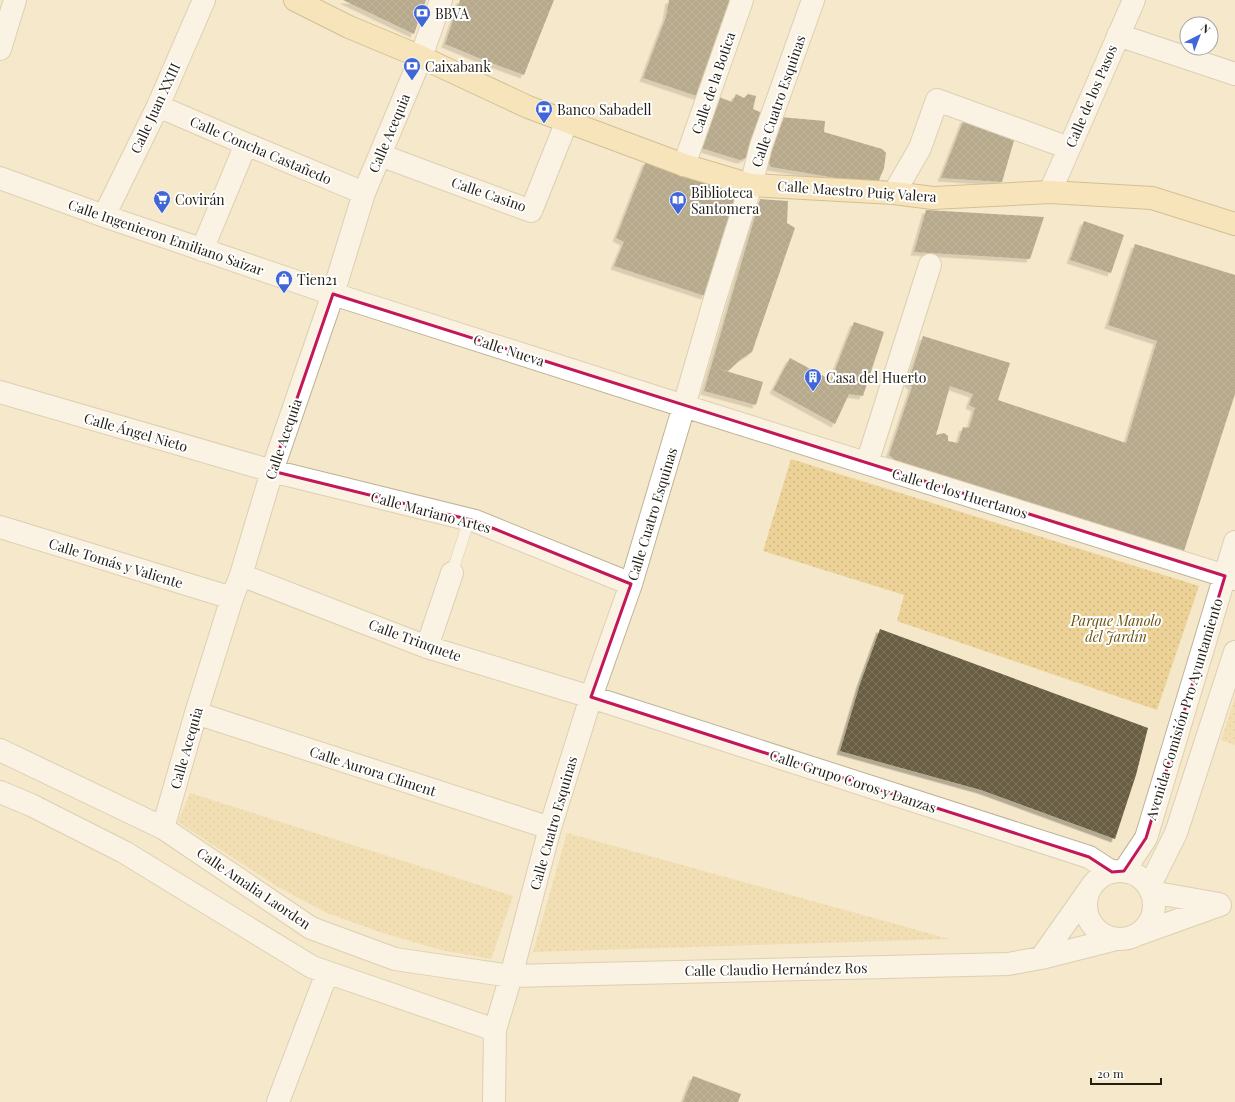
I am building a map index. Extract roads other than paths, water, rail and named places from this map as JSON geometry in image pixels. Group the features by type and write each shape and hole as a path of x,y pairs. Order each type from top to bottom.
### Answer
{"main road":[{"name":"Calle Maestro Puig Valera","path":"295,0 349,27 421,57 528,106 684,165 751,184 894,193 933,198 1050,192 1152,198 1235,224"}],"street":[{"path":"0,49 15,0"},
{"name":"Calle Juan XXIII","path":"104,216 158,106 204,0"},
{"name":"Calle Acequia","path":"163,828 196,714 232,598 241,575 272,471 333,294 364,193 421,57 441,0"},
{"name":"Calle de la Botica","path":"684,165 742,0"},
{"name":"Calle Cuatro Esquinas","path":"495,1030 512,976 550,828 591,697 631,584 714,302 751,184 761,146 813,0"},
{"name":"Calle de los Pasos","path":"1050,192 1134,0"},
{"path":"1118,35 1235,74"},
{"path":"894,193 920,148 937,100 1069,148"},
{"name":"Calle Concha Castañedo","path":"158,106 364,193"},
{"name":"Calle Casino","path":"380,155 531,211 567,121"},
{"path":"202,250 246,144"},
{"name":"Calle Ingenieron Emiliano Saizar","path":"0,178 104,216 333,294"},
{"path":"867,464 930,265"},
{"name":"Calle Nueva","path":"333,294 684,406"},
{"name":"Calle Ángel Nieto","path":"0,392 272,471"},
{"name":"Calle de los Huertanos","path":"684,406 1230,578"},
{"name":"Calle Mariano Artes","path":"272,471 475,521 631,584"},
{"name":"Calle Tomás y Valiente","path":"0,527 232,598"},
{"name":"Avenida Comisión Pro Ayuntamiento","path":"1118,872 1146,838 1230,578 1235,542"},
{"path":"427,647 452,573"},
{"name":"Calle Trinquete","path":"241,575 427,647 591,697"},
{"name":"Avenida Comisión Pro Ayuntamiento","path":"1150,890 1176,833 1235,652"},
{"name":"Calle Grupo Coros y Danzas","path":"591,697 1089,857 1118,872"},
{"name":"Calle Aurora Climent","path":"196,714 550,828"},
{"name":"Calle Amalia Laorden","path":"0,750 163,828 311,928 395,959 512,976"},
{"path":"0,792 31,805 124,852 312,967 495,1030 494,1102"},
{"path":"1041,958 1095,882 1103,876 1118,872 1135,875 1145,882 1150,890 1154,904 1153,915 1148,926 1139,934"},
{"path":"1089,890 1086,900 1086,911 1089,921 1095,929 1105,936 1116,940 1128,939 1139,934 1228,906"},
{"path":"1150,890 1228,906"},
{"name":"Calle Claudio Hernández Ros","path":"512,976 1008,964 1041,958 1116,940"},
{"path":"278,1102 327,973"}],"lane":[{"path":"452,573 469,520"}],"place":[{"name":"BBVA","path":"422,28"},
{"name":"Caixabank","path":"412,81"},
{"name":"Banco Sabadell","path":"544,124"},
{"name":"Covirán","path":"162,214"},
{"name":"Biblioteca Santomera","path":"678,215"},
{"name":"Tien21","path":"284,294"},
{"name":"Casa del Huerto","path":"813,392"}],"park label":[{"name":"Parque Manolo del Jardín","path":"1116,628"}]}
